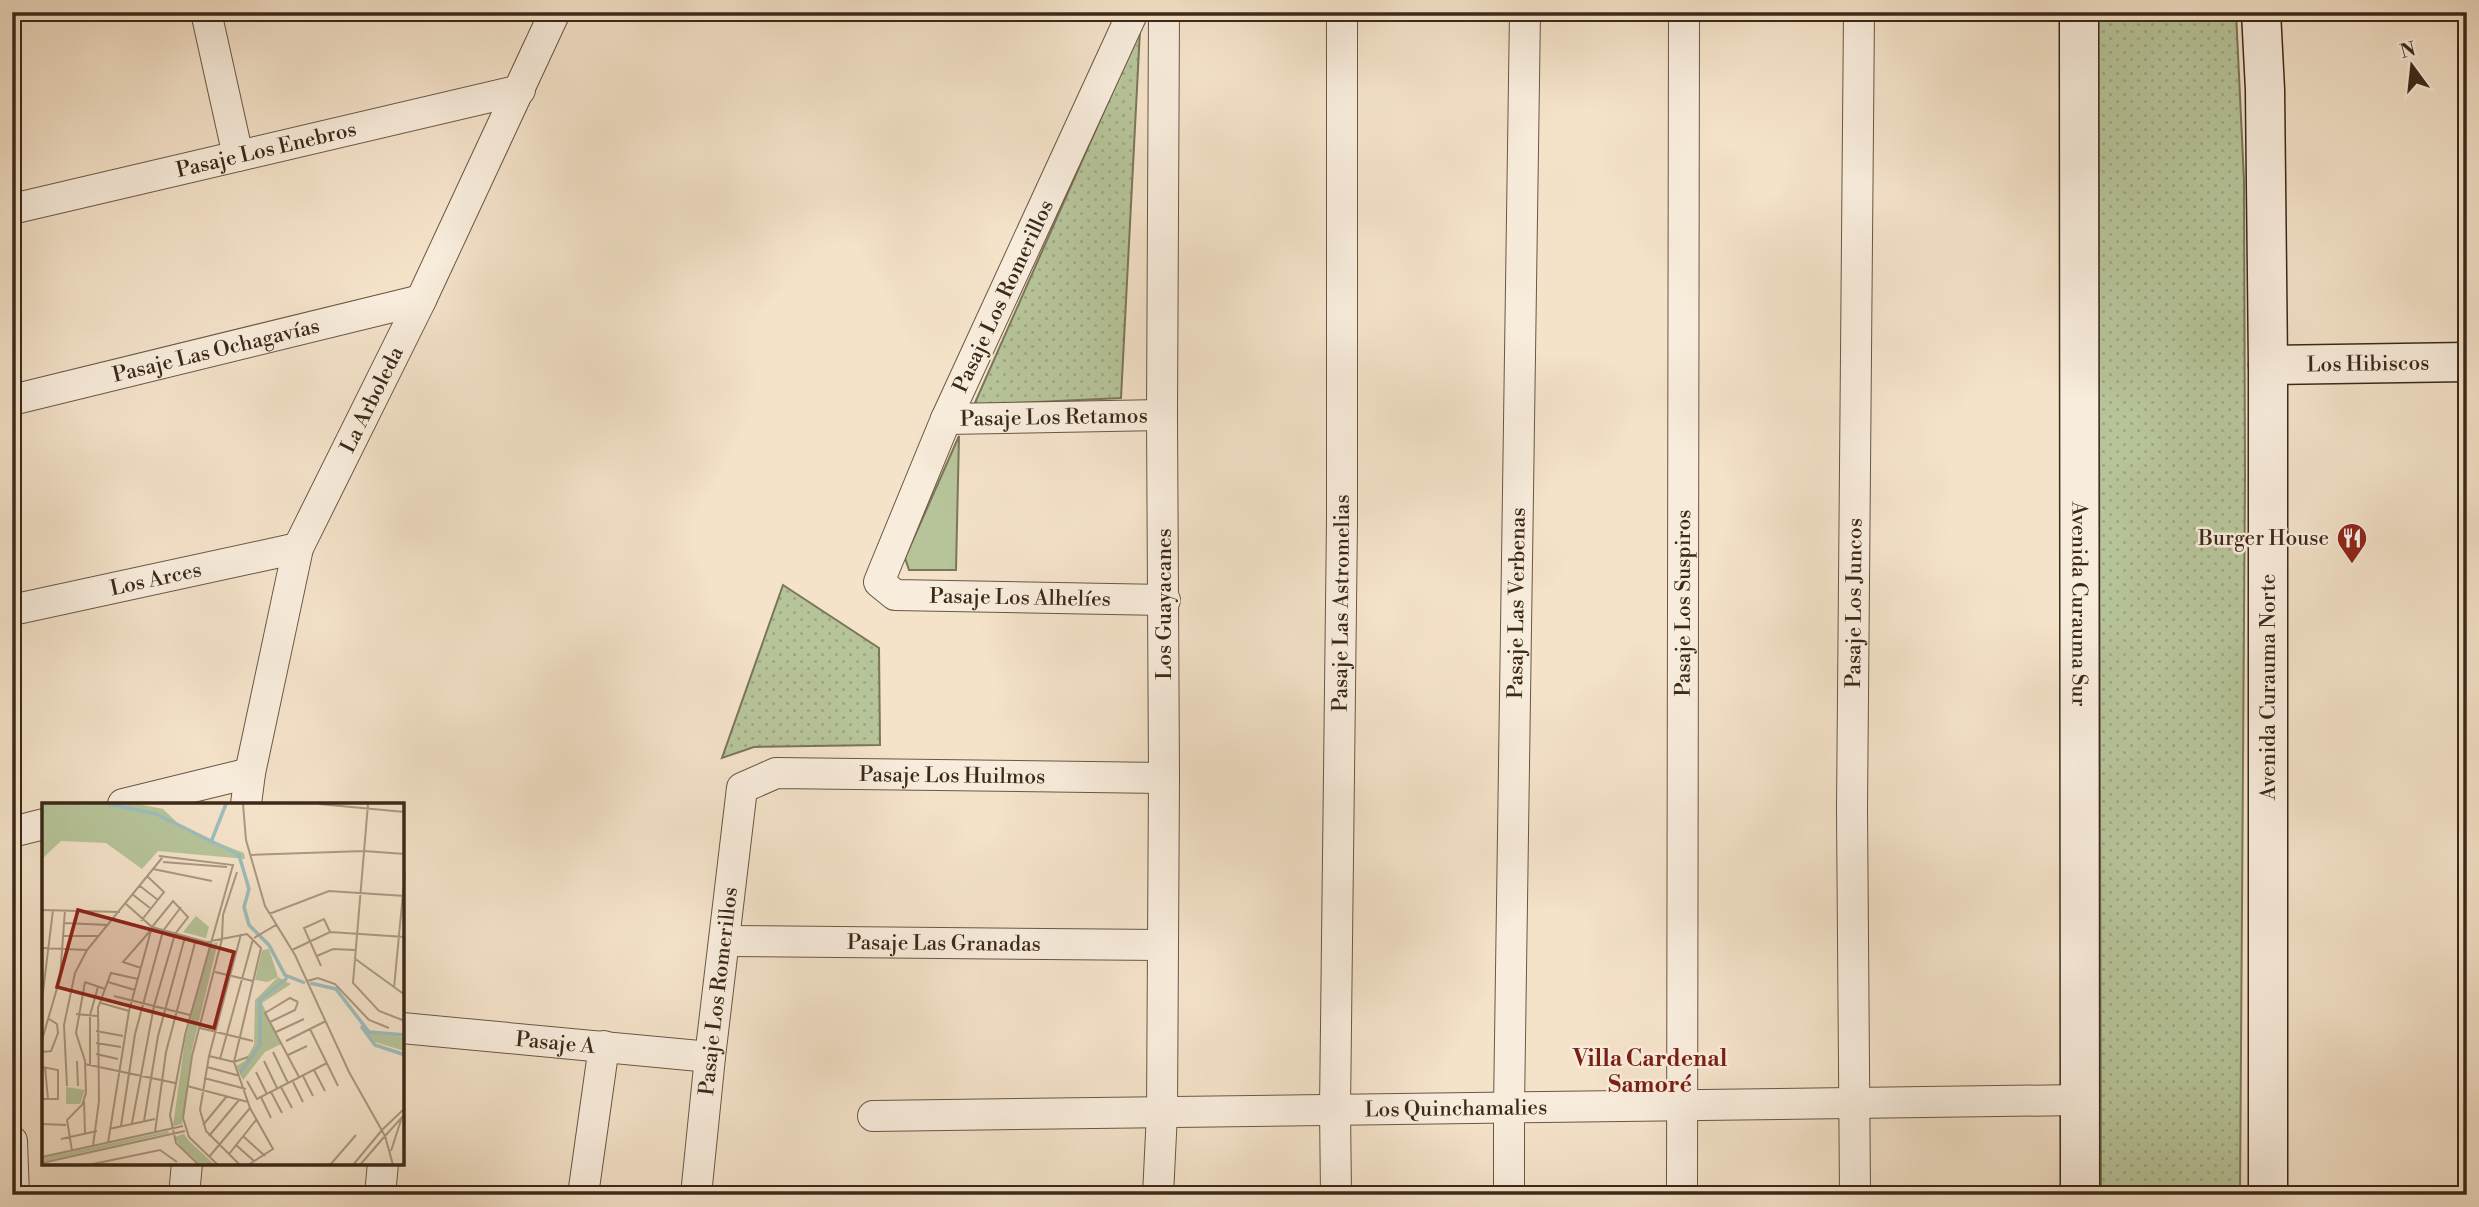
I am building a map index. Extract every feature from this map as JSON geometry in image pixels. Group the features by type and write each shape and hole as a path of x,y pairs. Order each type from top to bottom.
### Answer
{"street":[{"path":"206,12 238,156"},
{"name":"La Arboleda","path":"246,803 250,773 298,548 421,300 555,12"},
{"name":"Pasaje Los Romerillos","path":"879,582 946,419 1133,12"},
{"name":"Los Guayacanes","path":"1158,1195 1162,1113 1165,600 1162,415 1164,12"},
{"name":"Pasaje Las Astromelias","path":"1336,1195 1342,520 1342,12"},
{"name":"Pasaje Las Verbenas","path":"1510,1195 1509,1108 1525,12"},
{"name":"Pasaje Los Suspiros","path":"1682,1195 1684,12"},
{"name":"Pasaje Los Juncos","path":"1855,1195 1852,809 1859,12"},
{"name":"Avenida Curauma Sur","path":"2079,12 2080,1195"},
{"name":"Avenida Curauma Norte","path":"2261,12 2265,90 2268,365 2268,1195"},
{"name":"Pasaje Los Enebros","path":"12,209 520,90"},
{"name":"Pasaje Las Ochagavías","path":"12,400 421,300"},
{"name":"Los Hibiscos","path":"2268,365 2467,362"},
{"name":"Pasaje Los Retamos","path":"946,419 1162,415"},
{"name":"Los Arces","path":"12,610 298,548"},
{"name":"Pasaje Los Alhelíes","path":"879,582 895,595 1165,600"},
{"path":"127,803 250,773"},
{"name":"Pasaje Los Huilmos","path":"742,788 776,773 1164,778"},
{"name":"Pasaje Los Romerillos","path":"696,1195 742,788"},
{"path":"12,832 42,824"},
{"name":"Pasaje Las Granadas","path":"725,941 1162,945"},
{"name":"Pasaje A","path":"404,1028 710,1057"},
{"path":"583,1195 604,1046"},
{"name":"Los Quinchamalies","path":"873,1116 2080,1100"},
{"path":"12,1141 14,1195"},
{"path":"184,1195 187,1165"},
{"path":"380,1195 383,1165"}],"green space":[{"path":"2098,12 2236,12 2244,180 2245,475 2240,1195 2101,1195"},
{"path":"1140,30 1121,398 974,405"},
{"path":"959,436 956,570 909,570 905,558"},
{"path":"783,585 879,648 880,745 754,747 722,758"}],"place":[{"name":"Burger House","path":"2352,565"}],"district":[{"name":"Villa Cardenal Samoré","path":"1650,1071"}]}
